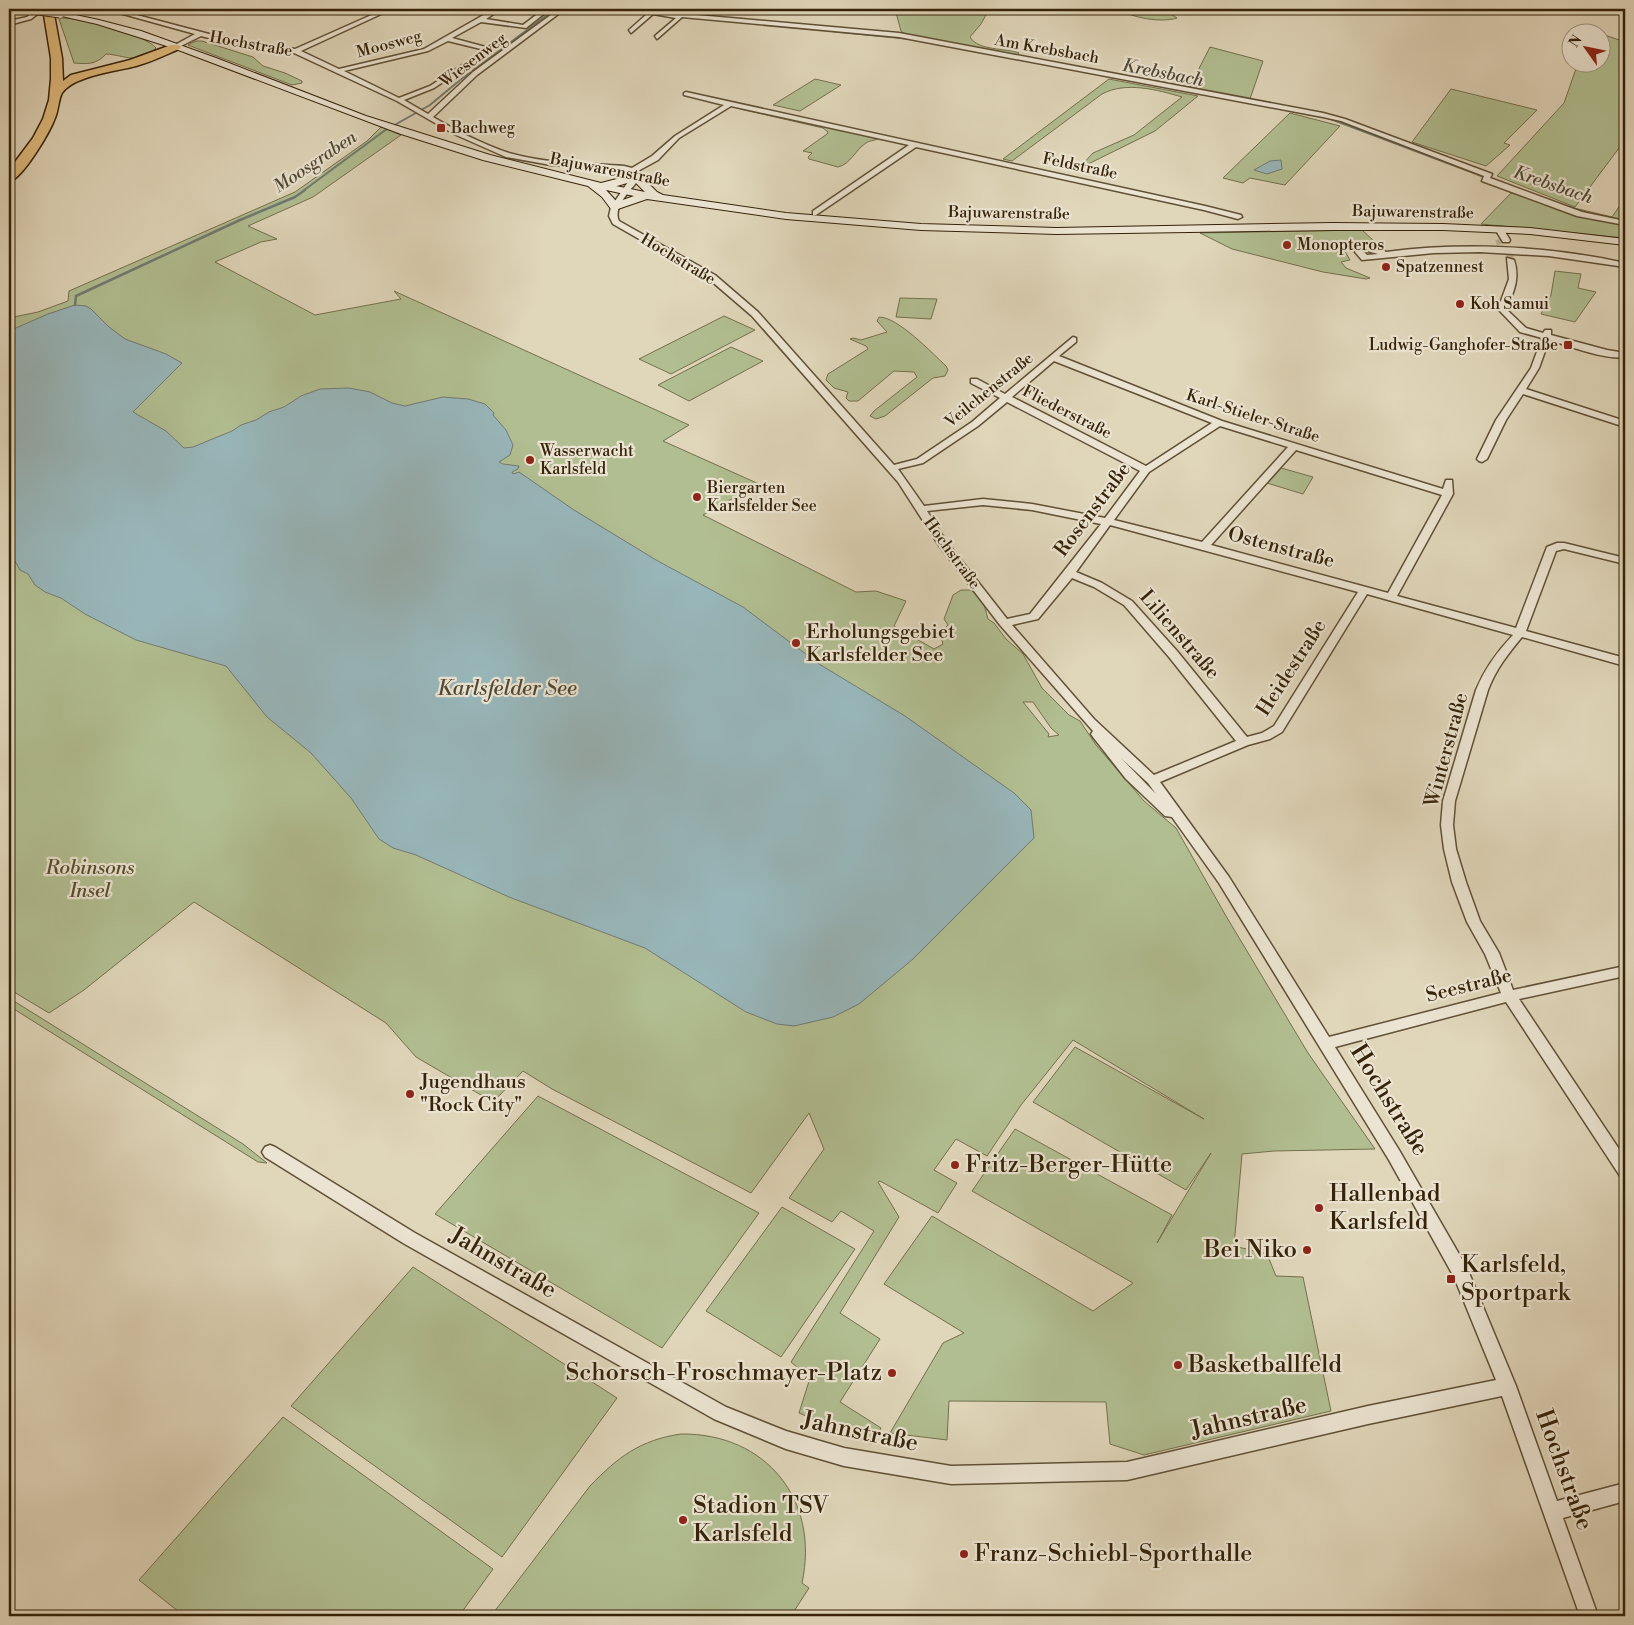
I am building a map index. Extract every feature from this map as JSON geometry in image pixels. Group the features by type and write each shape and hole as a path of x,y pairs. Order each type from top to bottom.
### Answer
{"highway":[{"path":"9,178 31,150 46,126 58,90 57,67 48,9"},
{"path":"154,55 160,48 160,41"},
{"path":"58,90 75,77 134,63 175,47"},
{"path":"57,67 76,71 99,70"}],"main road":[{"name":"Bajuwarenstraße","path":"31,9 125,28 384,125 464,152 536,172 627,192 660,197 798,217 983,230 1056,231 1418,227 1505,245 1625,242"},
{"path":"584,183 613,184 634,174 653,194 660,197"},
{"path":"584,183 606,195 615,208 631,200 660,197"}],"street":[{"path":"9,24 29,18 37,12 31,9"},
{"name":"Hochstraße","path":"108,9 228,41 296,51 399,100 420,114 479,144 509,155 552,163 624,168 634,174"},
{"path":"296,51 389,9"},
{"name":"Moosweg","path":"338,71 415,53 448,39 498,9"},
{"path":"481,20 524,27 547,9"},
{"name":"Wiesenweg","path":"428,118 454,89 562,9"},
{"name":"Am Krebsbach","path":"612,9 641,10 676,15 899,35 1323,115 1343,120 1580,214 1625,224"},
{"path":"683,15 690,9"},
{"path":"630,31 652,12"},
{"path":"657,37 680,18 676,15"},
{"name":"Hochstraße","path":"175,47 199,34"},
{"path":"399,100 438,83 490,49 448,39"},
{"path":"189,40 228,41"},
{"name":"Feldstraße","path":"686,94 1238,217"},
{"path":"615,208 627,192 634,174 655,158 677,137 730,104"},
{"path":"816,213 916,144"},
{"name":"Hochstraße","path":"615,208 613,216 622,226 712,277 755,314 902,480 942,542 1004,623 1090,722 1152,780 1228,888 1394,1155 1462,1273 1506,1386 1589,1616"},
{"path":"1505,245 1514,269 1512,290 1502,309 1512,322 1523,330 1546,334 1606,353 1624,355"},
{"path":"1385,255 1505,245 1625,265"},
{"path":"1482,459 1502,420 1535,368 1546,334"},
{"name":"Veilchenstraße","path":"892,468 920,461 975,424 1073,340"},
{"name":"Karl-Stieler-Straße","path":"1053,357 1219,423 1448,494"},
{"name":"Fliederstraße","path":"974,381 1146,470"},
{"path":"1520,390 1625,424"},
{"name":"Rosenstraße","path":"1004,623 1034,616 1070,573 1146,470 1219,423"},
{"path":"1204,546 1294,446"},
{"path":"1392,597 1448,494 1449,482"},
{"name":"Ostenstraße","path":"921,509 983,502 1032,507 1109,522 1392,597 1625,662"},
{"path":"1520,633 1551,549 1556,546 1564,546 1625,560"},
{"name":"Lilienstraße","path":"1070,573 1098,585 1128,603 1173,654 1244,742"},
{"name":"Heidestraße","path":"1152,780 1244,742 1266,736 1278,729 1364,590"},
{"name":"Winterstraße","path":"1520,633 1498,658 1488,674 1482,690 1451,795 1447,824 1450,849 1459,882 1474,922 1492,953 1509,996 1625,1171"},
{"name":"Hochstraße","path":"1090,722 1111,756 1120,766 1140,788 1184,826"},
{"name":"Seestraße","path":"1324,1044 1509,996 1625,972"},
{"name":"Jahnstraße","path":"270,1152 409,1238 720,1413 786,1440 844,1457 951,1475 1126,1471 1368,1415 1506,1386"},
{"path":"1552,1512 1625,1492"}],"green space":[{"path":"1148,8 1171,14 1177,18 1163,20 1147,19 1118,9"},
{"path":"895,9 989,9 981,24 970,37 979,45 1019,53 1017,55 905,34 901,31"},
{"path":"59,19 83,20 112,28 140,38 156,48 144,57 132,58 106,54 95,62 74,63"},
{"path":"1612,37 1625,42 1625,140 1575,207 1497,176 1564,103 1575,72 1612,72"},
{"path":"196,41 202,41 253,57 263,66 285,73 302,81 302,83 292,85 188,45"},
{"path":"1210,47 1263,61 1250,99 1189,88"},
{"path":"815,79 841,85 800,111 773,105"},
{"path":"1109,79 1198,96 1155,131 1078,169 1093,153 1134,135 1182,97 1132,87 1111,90 1102,94 1012,161 1003,159"},
{"path":"1451,89 1537,110 1504,143 1510,145 1486,166 1412,142"},
{"path":"739,107 881,137 866,143 850,160 838,167 809,159 808,157 812,153 803,151 827,134 828,132 823,128 740,109"},
{"path":"1290,113 1340,126 1285,185 1250,178 1243,183 1223,178"},
{"name":"Robinsons Insel","path":"381,127 401,135 313,197 248,226 277,239 261,242 215,262 315,315 401,299 394,291 689,425 663,441 759,484 703,515 856,592 876,591 906,601 894,626 934,649 943,644 940,633 948,625 944,619 953,595 961,590 971,590 983,601 988,619 1023,654 1042,688 1069,715 1080,721 1096,745 1144,801 1176,828 1308,1053 1375,1149 1274,1151 1242,1154 1234,1246 1267,1254 1276,1276 1303,1277 1331,1411 1144,1455 1110,1444 1106,1402 949,1401 947,1440 890,1433 943,1343 964,1333 884,1284 932,1216 1093,1311 1133,1283 972,1191 1015,1129 1172,1215 1157,1243 1211,1153 1186,1190 1033,1102 1075,1047 1204,1119 1073,1040 1021,1105 987,1156 956,1139 934,1170 957,1183 938,1213 880,1181 878,1182 899,1217 840,1313 880,1339 840,1402 881,1428 872,1444 799,1413 810,1378 791,1362 874,1231 841,1211 832,1222 789,1198 824,1149 809,1113 751,1193 552,1089 523,1071 493,1102 416,1057 386,1023 194,902 84,990 49,1013 9,989 9,318 38,312 68,301 69,291 295,192 367,141","holes":["1023,702 1033,702 1051,728 1059,735 1048,737 1049,734"]},
{"path":"1511,193 1612,217 1625,198 1625,238 1481,224"},
{"path":"1362,230 1374,241 1343,248 1350,260 1341,262 1346,268 1370,278 1366,279 1323,272 1232,249 1200,233"},
{"path":"1555,271 1581,274 1578,288 1596,292 1575,322 1541,314 1551,295"},
{"path":"900,298 937,299 931,319 896,317"},
{"path":"724,316 755,330 671,374 639,359"},
{"path":"879,317 896,323 905,329 946,366 948,370 945,376 933,378 885,416 876,419 870,416 917,377 914,372 894,371 858,401 849,401 846,398 848,392 834,388 826,380 828,374 868,349 866,346 850,339 861,340 887,332 877,321"},
{"path":"731,347 763,361 689,401 658,385"},
{"path":"1281,468 1313,477 1303,494 1267,483"},
{"path":"9,998 243,1144 267,1163 258,1162 9,1006"},
{"path":"538,1096 759,1213 662,1348 435,1214"},
{"path":"782,1207 855,1249 781,1357 706,1311"},
{"path":"413,1267 617,1398 502,1557 291,1406"},
{"path":"283,1417 493,1569 459,1616 184,1616 139,1580"},
{"name":"Stadion TSV Karlsfeld","path":"681,1434 711,1437 738,1445 761,1459 780,1477 794,1499 803,1525 805,1553 802,1583 809,1588 791,1616 491,1616 590,1486 610,1466 642,1445"}],"water":[{"path":"1281,160 1282,169 1267,174 1254,170 1270,161"},
{"name":"Karlsfelder See","path":"75,305 86,306 91,309 109,327 125,339 166,354 182,363 133,412 166,431 184,448 193,447 232,431 269,412 284,407 301,396 320,389 349,388 370,392 392,403 405,406 443,397 468,399 485,404 506,430 513,445 510,455 499,462 519,466 518,469 512,472 513,474 519,472 574,510 656,560 743,607 819,664 905,716 1014,793 1031,810 1034,838 913,959 859,1004 833,1017 794,1026 777,1024 746,1012 645,948 509,897 416,855 393,848 379,839 351,798 311,753 267,717 226,666 136,640 85,614 61,598 45,592 35,585 28,574 20,570 15,561 9,558 9,331 48,314"}],"waterway":[{"name":"Moosgraben","path":"303,191 384,131 430,105 460,80 555,9"},
{"name":"Krebsbach","path":"831,31 910,39 1038,63"},
{"name":"Krebsbach","path":"1296,112 1328,118 1487,178"},
{"name":"Moosgraben","path":"75,305 76,296 240,220 295,197 305,190"},
{"name":"Krebsbach","path":"1569,207 1589,214"}],"tunnel":[{"path":"1499,239 1501,244"},
{"path":"1509,255 1510,260"}],"place":[{"name":"Bachweg","path":"441,128"},
{"name":"Monopteros","path":"1287,245"},
{"name":"Spatzennest","path":"1386,267"},
{"name":"Koh Samui","path":"1460,304"},
{"name":"Ludwig-Ganghofer-Straße","path":"1568,345"},
{"name":"Wasserwacht Karlsfeld","path":"530,460"},
{"name":"Biergarten Karlsfelder See","path":"697,497"},
{"name":"Erholungsgebiet Karlsfelder See","path":"796,643"},
{"name":"Jugendhaus \"Rock City\"","path":"410,1094"},
{"name":"Fritz-Berger-Hütte","path":"955,1165"},
{"name":"Hallenbad Karlsfeld","path":"1319,1208"},
{"name":"Bei Niko","path":"1307,1250"},
{"name":"Karlsfeld, Sportpark","path":"1451,1279"},
{"name":"Basketballfeld","path":"1178,1365"},
{"name":"Schorsch-Froschmayer-Platz","path":"892,1373"},
{"name":"Stadion TSV Karlsfeld","path":"683,1520"},
{"name":"Franz-Schiebl-Sporthalle","path":"964,1554"}]}
